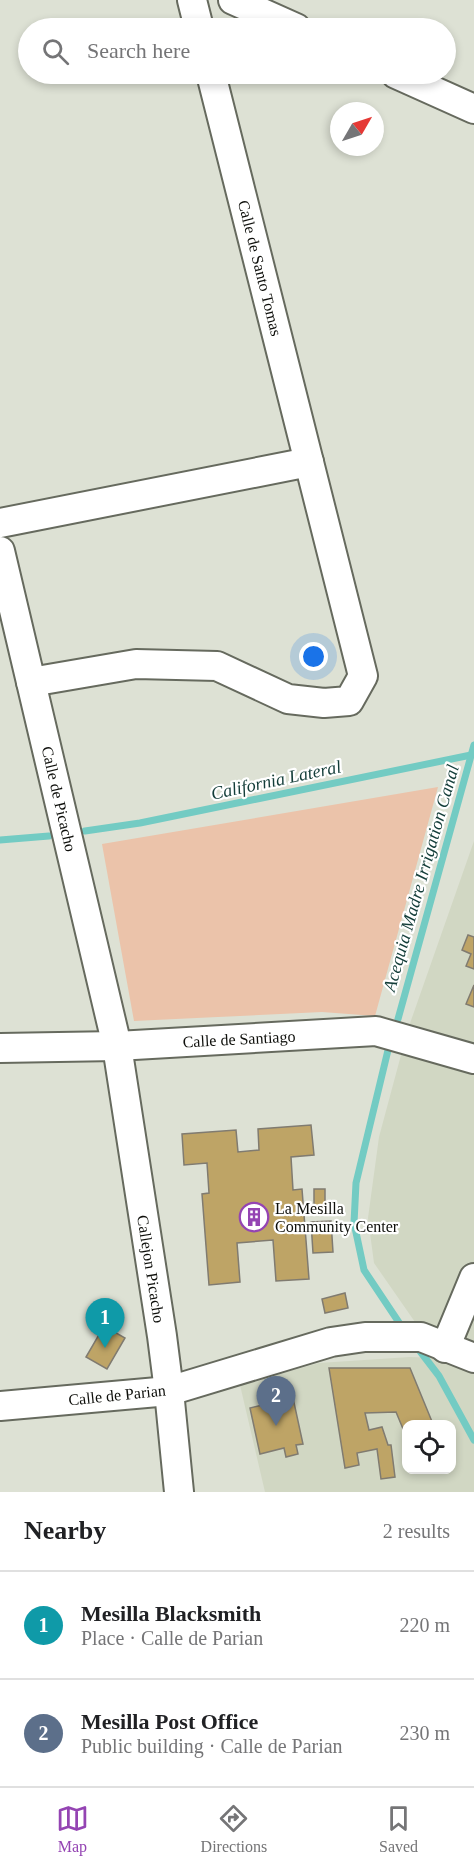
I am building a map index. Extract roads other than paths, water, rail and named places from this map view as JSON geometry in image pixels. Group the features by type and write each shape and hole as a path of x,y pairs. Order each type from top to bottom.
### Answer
{"street":[{"path":"192,0 196,18"},
{"path":"233,0 274,18"},
{"name":"Calle de Santo Tomas","path":"31,682 136,664 217,666 288,699 324,703 349,700 363,676 214,84"},
{"path":"418,84 474,109"},
{"path":"0,523 309,462"},
{"name":"Calle de Picacho","path":"0,551 117,1046"},
{"name":"Calle de Santiago","path":"0,1048 117,1046 376,1031 474,1059"},
{"name":"Callejon Picacho","path":"117,1046 169,1391 178,1492"},
{"path":"445,1348 474,1278"},
{"name":"Calle de Parian","path":"0,1406 169,1391 331,1342 365,1337 421,1337 474,1358"}],"waterway":[{"name":"Acequia Madre Irrigation Canal","path":"398,1019 474,745"},
{"name":"California Lateral","path":"85,831 140,823 471,755"},
{"name":"California Lateral","path":"0,840 49,836"},
{"name":"Acequia Madre Irrigation Canal","path":"389,1046 356,1183 354,1223 364,1270 404,1330"},
{"name":"Acequia Madre Irrigation Canal","path":"416,1346 439,1376 474,1440"}],"place":[{"name":"La Mesilla Community Center","path":"254,1217"},
{"name":"Mesilla Blacksmith","path":"105,1348"},
{"name":"Mesilla Post Office","path":"276,1426"}]}
